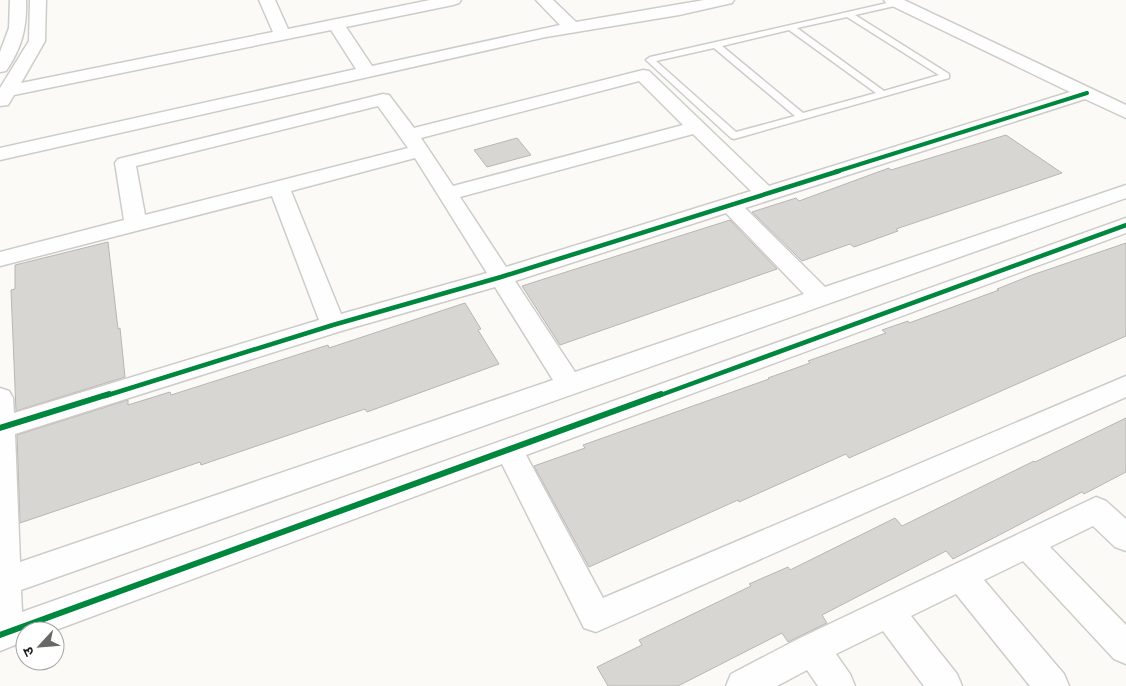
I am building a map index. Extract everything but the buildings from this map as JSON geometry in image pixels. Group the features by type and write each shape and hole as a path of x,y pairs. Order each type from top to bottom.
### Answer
{"street":[{"path":"0,67 14,44 18,28 18,0"},
{"path":"3,97 37,41 38,0"},
{"path":"267,0 282,34"},
{"path":"3,97 282,34 453,0"},
{"path":"544,0 572,27"},
{"path":"644,0 660,13"},
{"path":"0,154 572,27 726,0"},
{"path":"894,1 1126,112"},
{"path":"335,23 367,72"},
{"path":"0,31 38,24"},
{"path":"0,259 279,187 415,143 643,75 766,194"},
{"path":"1,427 333,325 501,277 1087,93"},
{"path":"136,224 125,163 383,99 415,143 570,385"},
{"path":"448,194 696,127"},
{"path":"279,187 333,325"},
{"path":"3,582 1126,191"},
{"path":"730,205 821,297"},
{"path":"0,398 3,634 1126,225"},
{"path":"509,450 596,617 1126,386"},
{"path":"743,686 812,649 1096,510 1126,538"},
{"path":"1026,544 1126,648"},
{"path":"960,576 1052,686"},
{"path":"888,612 945,686"},
{"path":"812,649 838,686"}],"lane":[{"path":"848,14 946,76 734,136 650,60 848,14 894,1"},
{"path":"790,28 883,94"},
{"path":"716,44 802,117"}],"cycle path":[{"path":"0,428 333,325 501,277 1087,93"},
{"path":"0,635 1126,225"}]}
